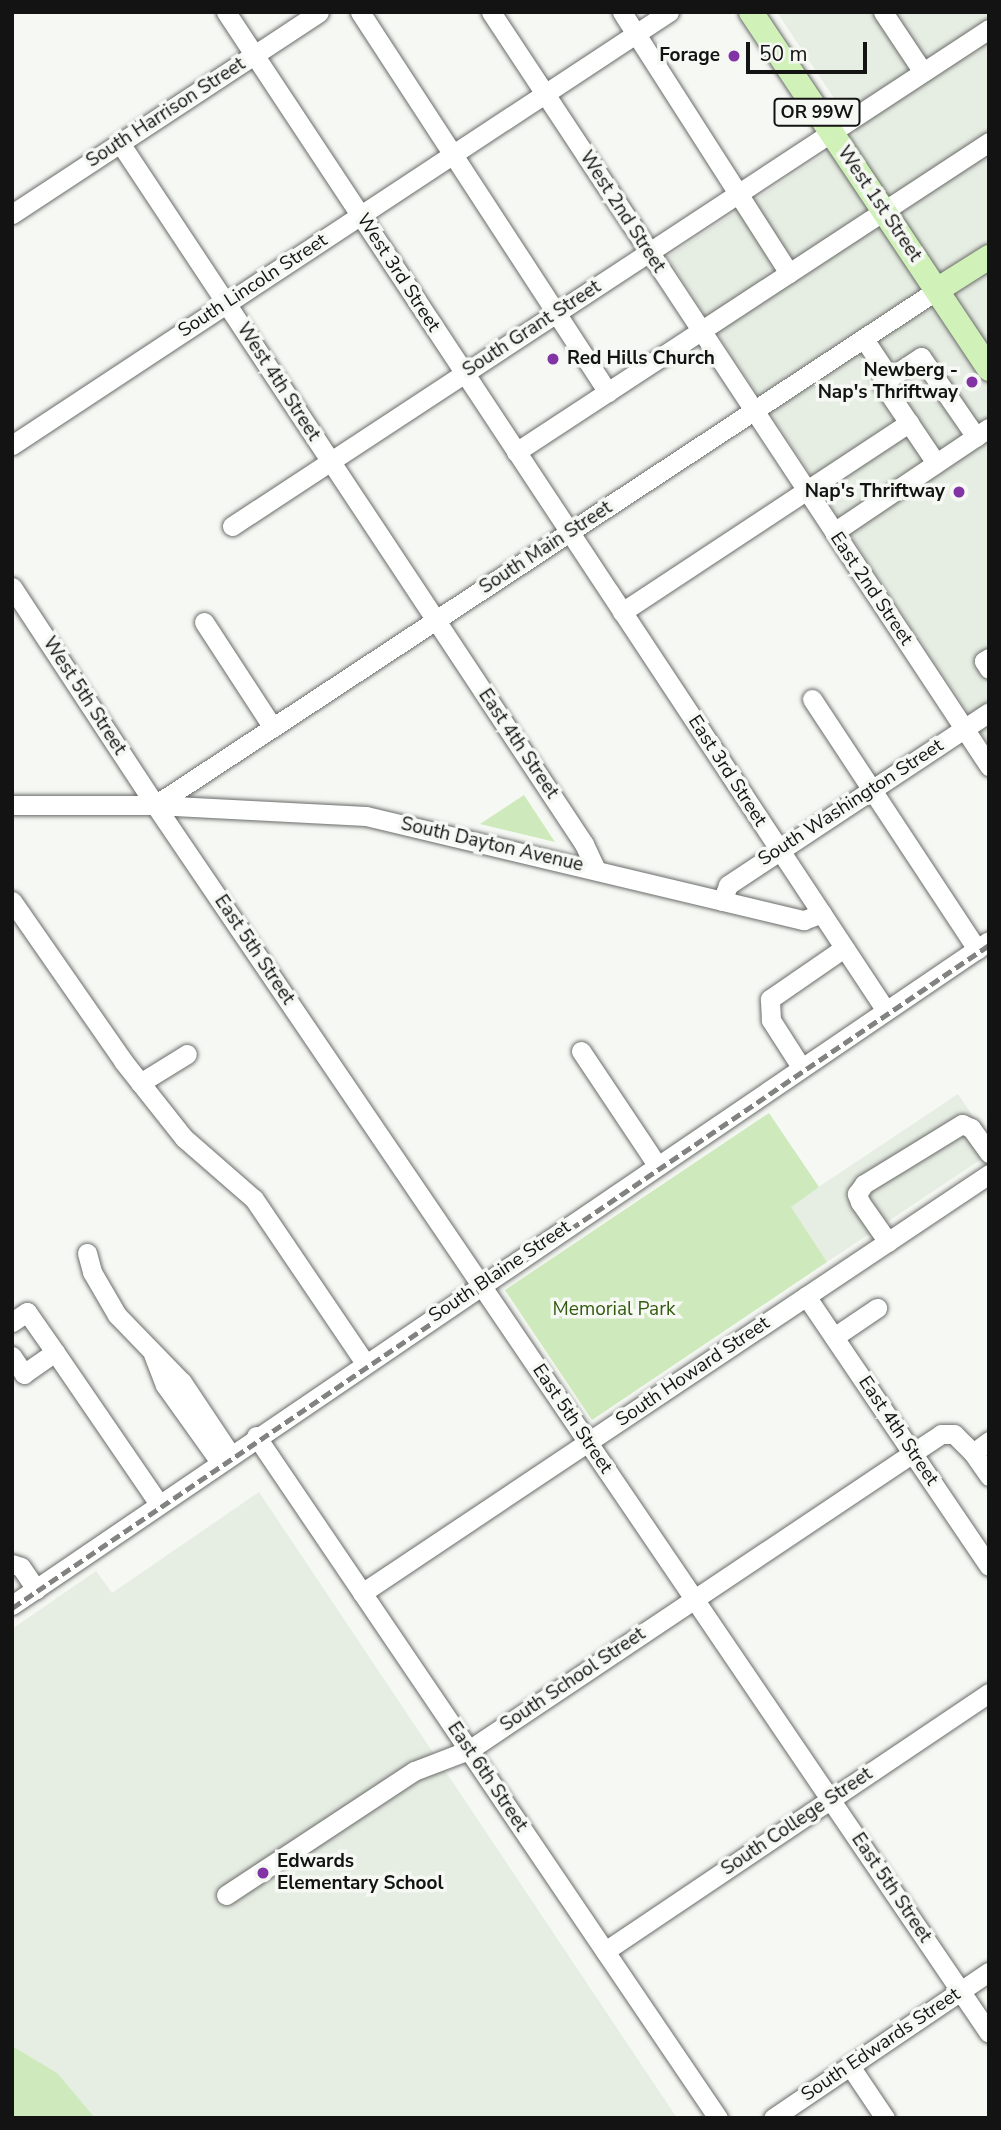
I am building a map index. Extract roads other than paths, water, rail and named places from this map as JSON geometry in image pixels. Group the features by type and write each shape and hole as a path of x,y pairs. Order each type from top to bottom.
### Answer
{"main road":[{"name":"West 1st Street","path":"751,12 937,290"},
{"path":"937,290 989,257"},
{"name":"OR 99W","path":"937,290 989,369"}],"street":[{"name":"West 3rd Street","path":"226,12 570,533"},
{"name":"South Harrison Street","path":"12,214 319,12"},
{"path":"360,12 608,392"},
{"name":"West 2nd Street","path":"491,12 753,412"},
{"path":"622,12 789,273"},
{"name":"South Lincoln Street","path":"12,444 669,12"},
{"path":"883,12 923,72"},
{"name":"South Grant Street","path":"232,526 989,29"},
{"path":"516,452 989,142"},
{"name":"West 4th Street","path":"120,143 436,621"},
{"name":"South Main Street","path":"155,805 937,290"},
{"path":"864,339 890,378"},
{"path":"834,532 982,433 921,357 882,383 936,463"},
{"name":"East 2nd Street","path":"753,412 989,766"},
{"path":"622,612 909,423"},
{"name":"East 3rd Street","path":"570,533 885,1009"},
{"name":"West 5th Street","path":"12,587 155,805"},
{"name":"East 4th Street","path":"436,621 584,844 596,870"},
{"path":"204,622 273,728"},
{"path":"989,658 984,661 989,669"},
{"path":"812,699 872,789 983,945"},
{"name":"South Washington Street","path":"722,901 728,884 989,712"},
{"name":"South Dayton Avenue","path":"12,805 155,805 366,816 804,920 822,914"},
{"name":"East 5th Street","path":"155,805 989,2033"},
{"path":"12,901 140,1083 201,1157 254,1199 365,1363"},
{"name":"South Blaine Street","path":"12,1605 256,1436 983,945"},
{"path":"801,1067 771,1020 770,999 844,948"},
{"path":"582,1051 657,1165"},
{"path":"140,1083 187,1054"},
{"path":"888,1242 860,1202 857,1194 864,1184 962,1124 971,1128 989,1153"},
{"name":"South Howard Street","path":"362,1593 989,1174"},
{"path":"87,1253 102,1292 153,1353 165,1385 225,1458"},
{"name":"East 4th Street","path":"806,1296 989,1566"},
{"path":"834,1337 877,1308"},
{"path":"12,1322 27,1312 159,1504"},
{"path":"12,1356 24,1374 55,1352"},
{"name":"South School Street","path":"226,1895 404,1778 468,1749 912,1453 949,1432 981,1447"},
{"name":"East 6th Street","path":"256,1436 718,2118"},
{"path":"981,1447 989,1476"},
{"path":"12,1564 21,1567 36,1589"},
{"name":"South College Street","path":"605,1951 989,1693"},
{"name":"South Edwards Street","path":"773,2118 989,1972"},
{"path":"850,2066 885,2118"}],"railway":[{"path":"12,1608 989,945"}],"place":[{"name":"Forage","path":"734,56"},
{"name":"Red Hills Church","path":"553,359"},
{"name":"Newberg - Nap's Thriftway","path":"972,382"},
{"name":"Nap's Thriftway","path":"959,492"},
{"name":"Edwards Elementary School","path":"263,1873"}],"park label":[{"name":"Memorial Park","path":"614,1310"}]}
